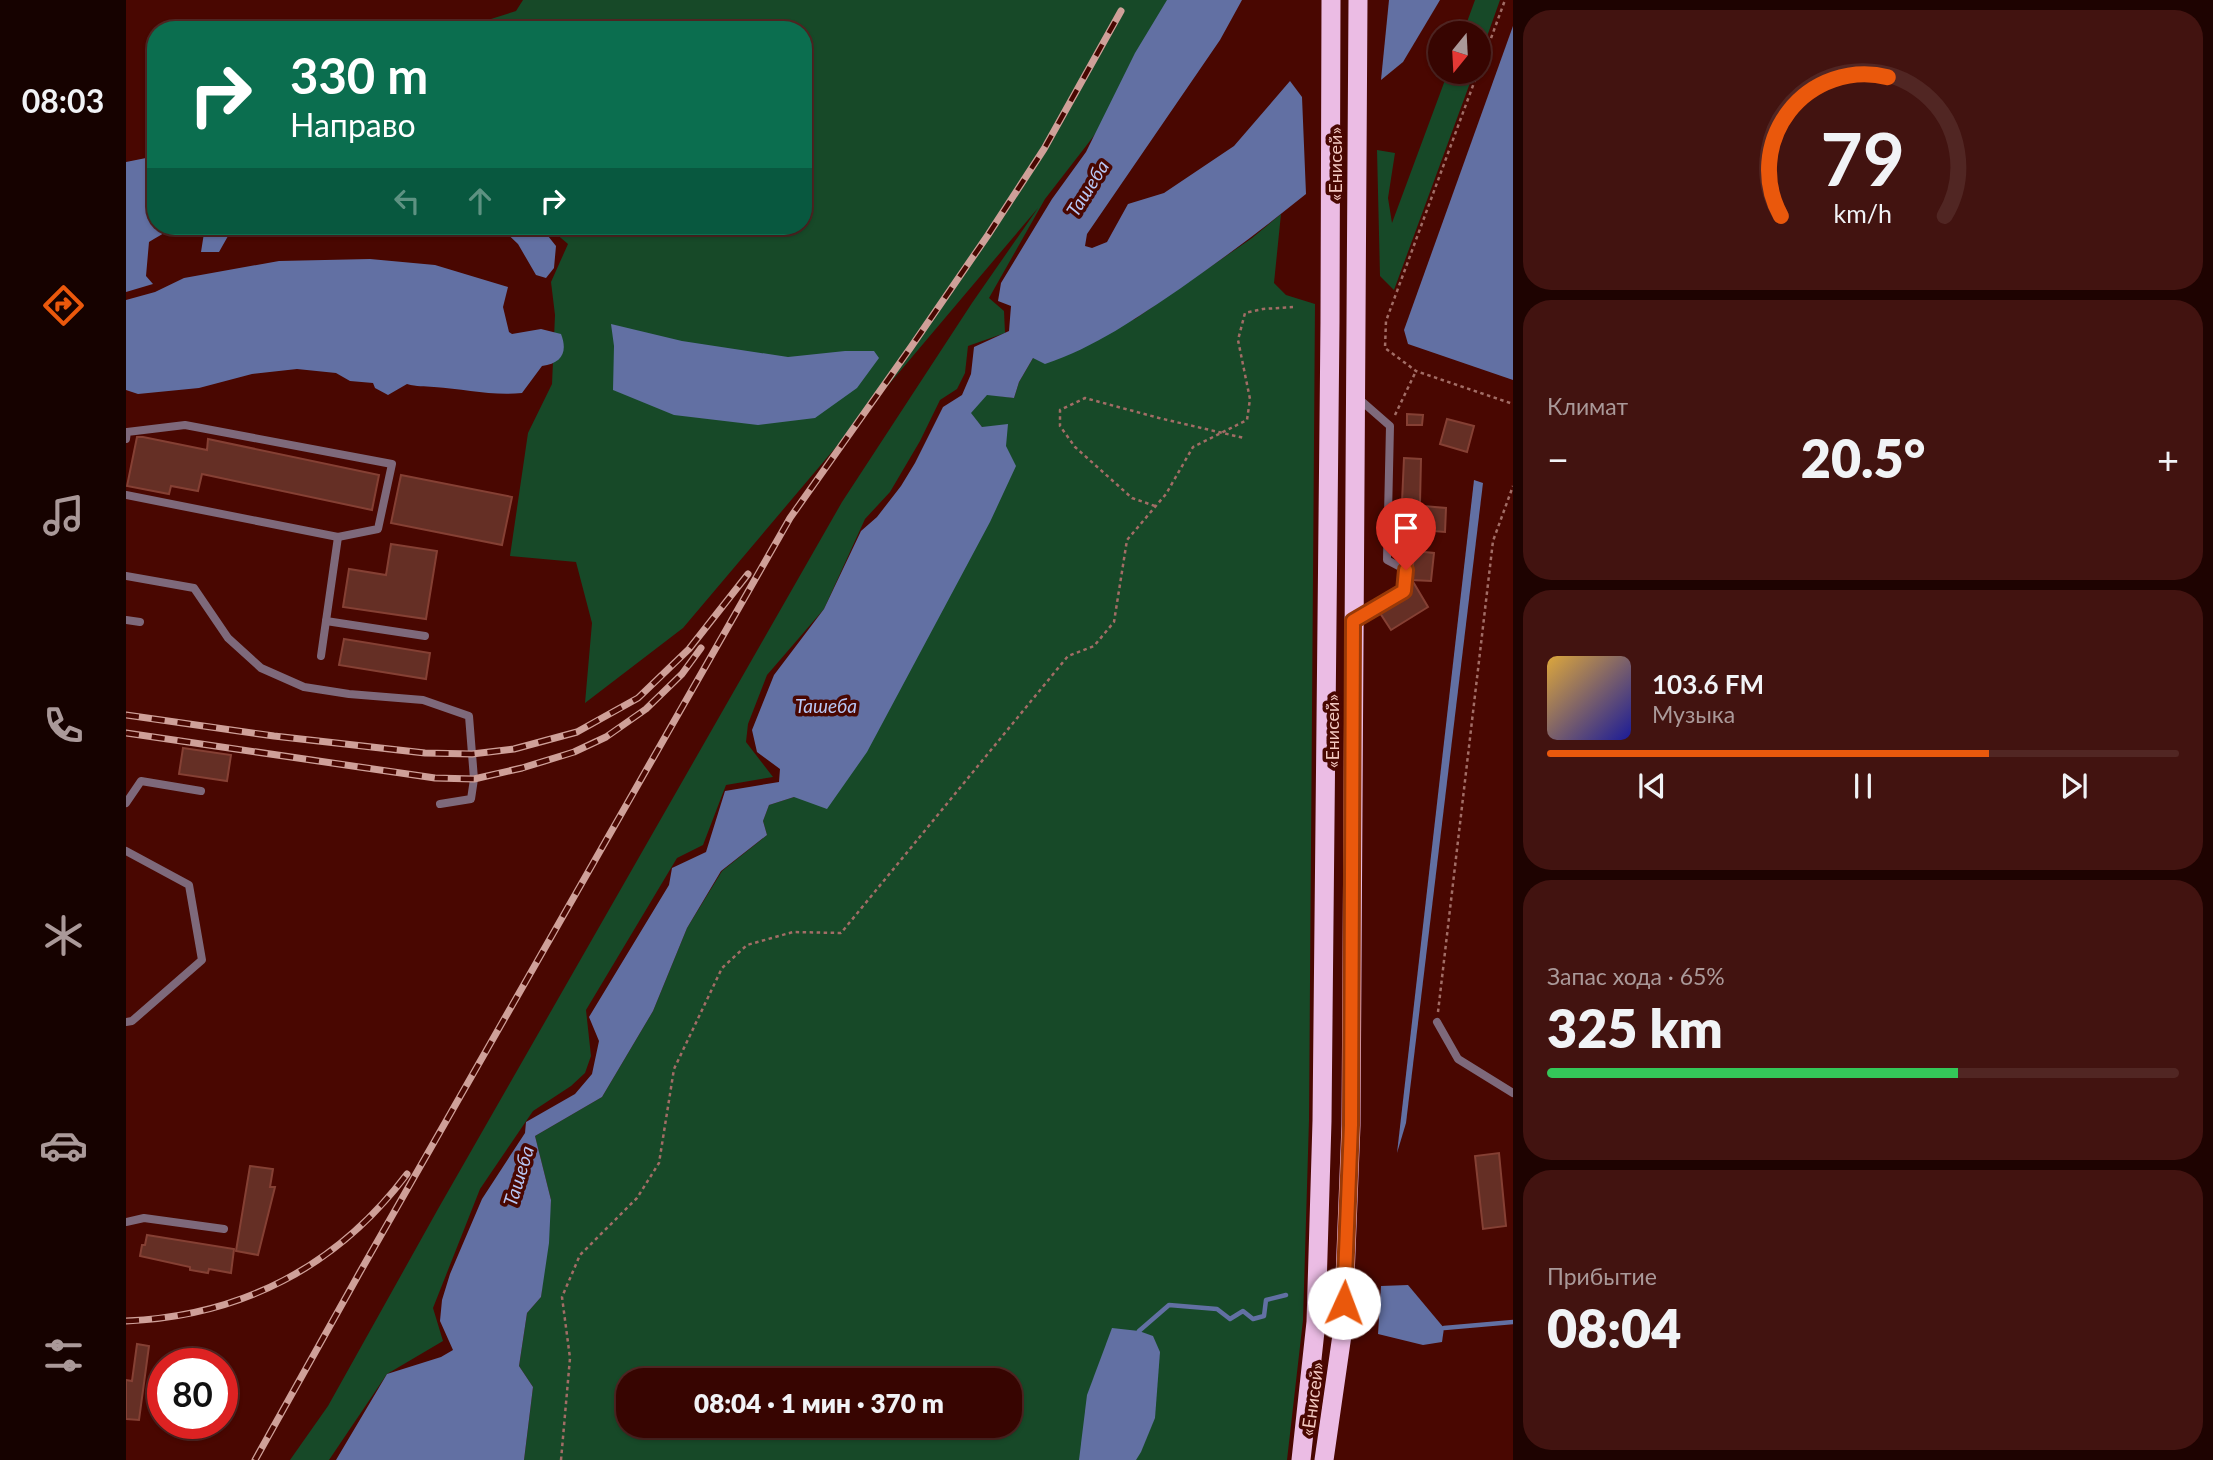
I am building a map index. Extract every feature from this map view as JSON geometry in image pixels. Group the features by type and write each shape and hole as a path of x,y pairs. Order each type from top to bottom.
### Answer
{"highway":[{"name":"«Енисей»","path":"1301,1460 1316,1322 1322,1121 1331,0"},
{"name":"«Енисей»","path":"1324,1460 1343,1328 1351,1125 1357,0"}],"lane":[{"path":"1353,621 1404,591 1406,570 1387,560 1390,426 1355,396"},
{"path":"126,439 127,432 185,425 392,464 378,529 338,537 126,495"},
{"path":"321,656 338,537"},
{"path":"126,576 194,588 228,638 261,668 304,687 423,701 469,716 474,779 471,799 440,804"},
{"path":"126,620 140,622"},
{"path":"326,621 425,636"},
{"path":"126,803 141,782 201,791"},
{"path":"126,851 189,885 202,960 132,1021 126,1022"},
{"path":"1437,1022 1458,1059 1513,1093"},
{"path":"126,1222 144,1218 224,1229"}],"path":[{"path":"1491,38 1505,0"},
{"path":"1474,84 1386,321 1385,348 1416,371 1513,404"},
{"path":"561,1460 570,1358 562,1297 580,1255 636,1198 659,1163 674,1069 722,968 747,945 793,932 841,933 1068,656 1094,646 1114,622 1127,540 1166,494 1193,447 1247,420 1250,399 1238,340 1245,313 1293,307"},
{"path":"1390,426 1416,371"},
{"path":"1155,506 1132,498 1075,447 1060,426 1060,410 1085,398 1244,438"},
{"path":"1437,1022 1493,541 1513,486"}],"green space":[{"path":"523,0 1186,0 1093,137 1045,199 989,298 1004,311 1005,333 968,346 965,373 957,389 940,400 890,492 865,519 824,609 767,675 748,724 746,742 773,777 726,785 703,845 677,858 586,1010 591,1056 585,1073 571,1086 533,1111 480,1189 433,1308 443,1341 387,1374 329,1460 290,1460 328,1406 842,502 972,303 1038,208 683,628 585,703 592,623 576,562 510,556 528,433 552,384 555,315 551,282 568,244 558,235 812,235 812,21 484,21 516,11"},
{"path":"1475,0 1500,0 1491,25 1491,21 1467,21"},
{"path":"1444,84 1470,84 1394,290 1380,276 1377,150 1395,153 1388,198 1392,223"},
{"path":"1281,214 1274,283 1286,295 1315,304 1309,1120 1303,1320 1287,1460 524,1460 533,1387 519,1366 527,1313 541,1297 551,1200 535,1136 602,1097 653,1011 687,928 722,871 767,835 763,821 769,805 794,797 982,427 970,413 987,394 1014,398 1019,382 1033,358 1135,319 1252,238"}],"water":[{"name":"Ташеба","path":"1167,0 1242,0 1220,40 1087,234 1085,246 1092,248 1107,242 1128,204 1164,193 1234,146 1290,81 1302,97 1306,194 1197,277 1115,331 1045,364 1033,358 1019,382 1014,398 987,395 971,413 982,427 1008,424 1006,446 1016,466 990,522 867,752 827,809 794,797 769,805 763,821 767,835 721,871 687,928 653,1011 602,1097 535,1136 551,1200 549,1243 541,1297 527,1313 519,1366 533,1387 524,1460 336,1460 387,1374 441,1357 453,1350 440,1321 442,1300 450,1274 482,1199 525,1133 526,1122 575,1094 592,1074 599,1041 589,1017 669,885 672,868 706,852 725,791 779,782 780,769 757,752 752,730 774,675 824,609 861,531 877,517 901,486 943,407 962,395 971,374 974,347 1009,331 1011,306 998,301 1001,283 1052,199 1086,152 1135,53"},
{"path":"1389,0 1440,0 1403,62 1381,80"},
{"path":"1513,26 1513,380 1408,344 1404,330"},
{"path":"147,158 147,235 161,235 149,242 146,276 153,284 126,292 126,162"},
{"path":"204,235 229,235 219,252 201,252"},
{"path":"508,235 547,235 556,246 554,268 546,278 536,275 518,244"},
{"path":"370,259 435,265 508,287 503,307 509,332 512,334 541,329 561,334 564,346 562,356 549,365 542,366 522,393 511,394 407,384 388,395 375,388 373,383 350,381 336,373 297,369 252,374 199,388 138,394 126,390 126,300 155,292 184,278 279,261"},
{"path":"611,324 682,341 788,357 874,351 879,358 857,388 815,418 758,425 674,415 613,390 614,346"},
{"path":"1474,480 1483,483 1406,1123 1397,1153"},
{"path":"1408,1285 1444,1328 1442,1342 1423,1345 1378,1334 1381,1286"},
{"path":"1112,1328 1139,1331 1153,1336 1160,1352 1155,1418 1136,1460 1079,1460 1087,1395"}],"building":[{"path":"1407,414 1423,415 1422,425 1407,425"},
{"path":"1447,419 1474,426 1467,452 1440,444"},
{"path":"137,437 207,450 208,439 379,475 372,510 202,474 198,491 171,486 169,494 127,486"},
{"path":"1404,458 1421,459 1420,503 1402,502"},
{"path":"401,475 512,497 502,545 391,523"},
{"path":"1423,506 1446,508 1445,532 1421,530"},
{"path":"391,544 437,551 426,619 343,607 349,569 386,575"},
{"path":"1414,551 1434,553 1431,581 1412,580"},
{"path":"1412,580 1428,607 1391,630 1380,613 1409,595"},
{"path":"344,639 430,653 426,679 339,665"},
{"path":"183,748 231,755 227,781 179,774"},
{"path":"1499,1153 1506,1226 1483,1229 1475,1156"},
{"path":"250,1166 273,1169 270,1187 275,1187 258,1255 236,1251"},
{"path":"147,1235 234,1249 231,1273 209,1269 208,1273 190,1270 190,1267 140,1256"},
{"path":"137,1344 149,1346 139,1420 126,1419 126,1380 132,1381"}],"waterway":[{"path":"1139,1331 1169,1305 1217,1309 1230,1319 1243,1311 1253,1319 1264,1316 1266,1300 1286,1295"},
{"path":"1444,1328 1513,1322"}],"railway":[{"path":"255,1460 790,518 988,235 1044,149 1121,11"},
{"path":"126,715 274,736 425,753 472,754 514,749 577,732 638,698 689,649 748,574"},
{"path":"126,733 435,778 474,779 574,752 606,737 646,709 682,674 701,648"},
{"path":"126,1321 209,1309 247,1297 283,1280 318,1260 350,1236 380,1207 407,1174"}],"route":[{"path":"1344,1303 1351,1125 1353,621 1404,591 1406,570"}]}
